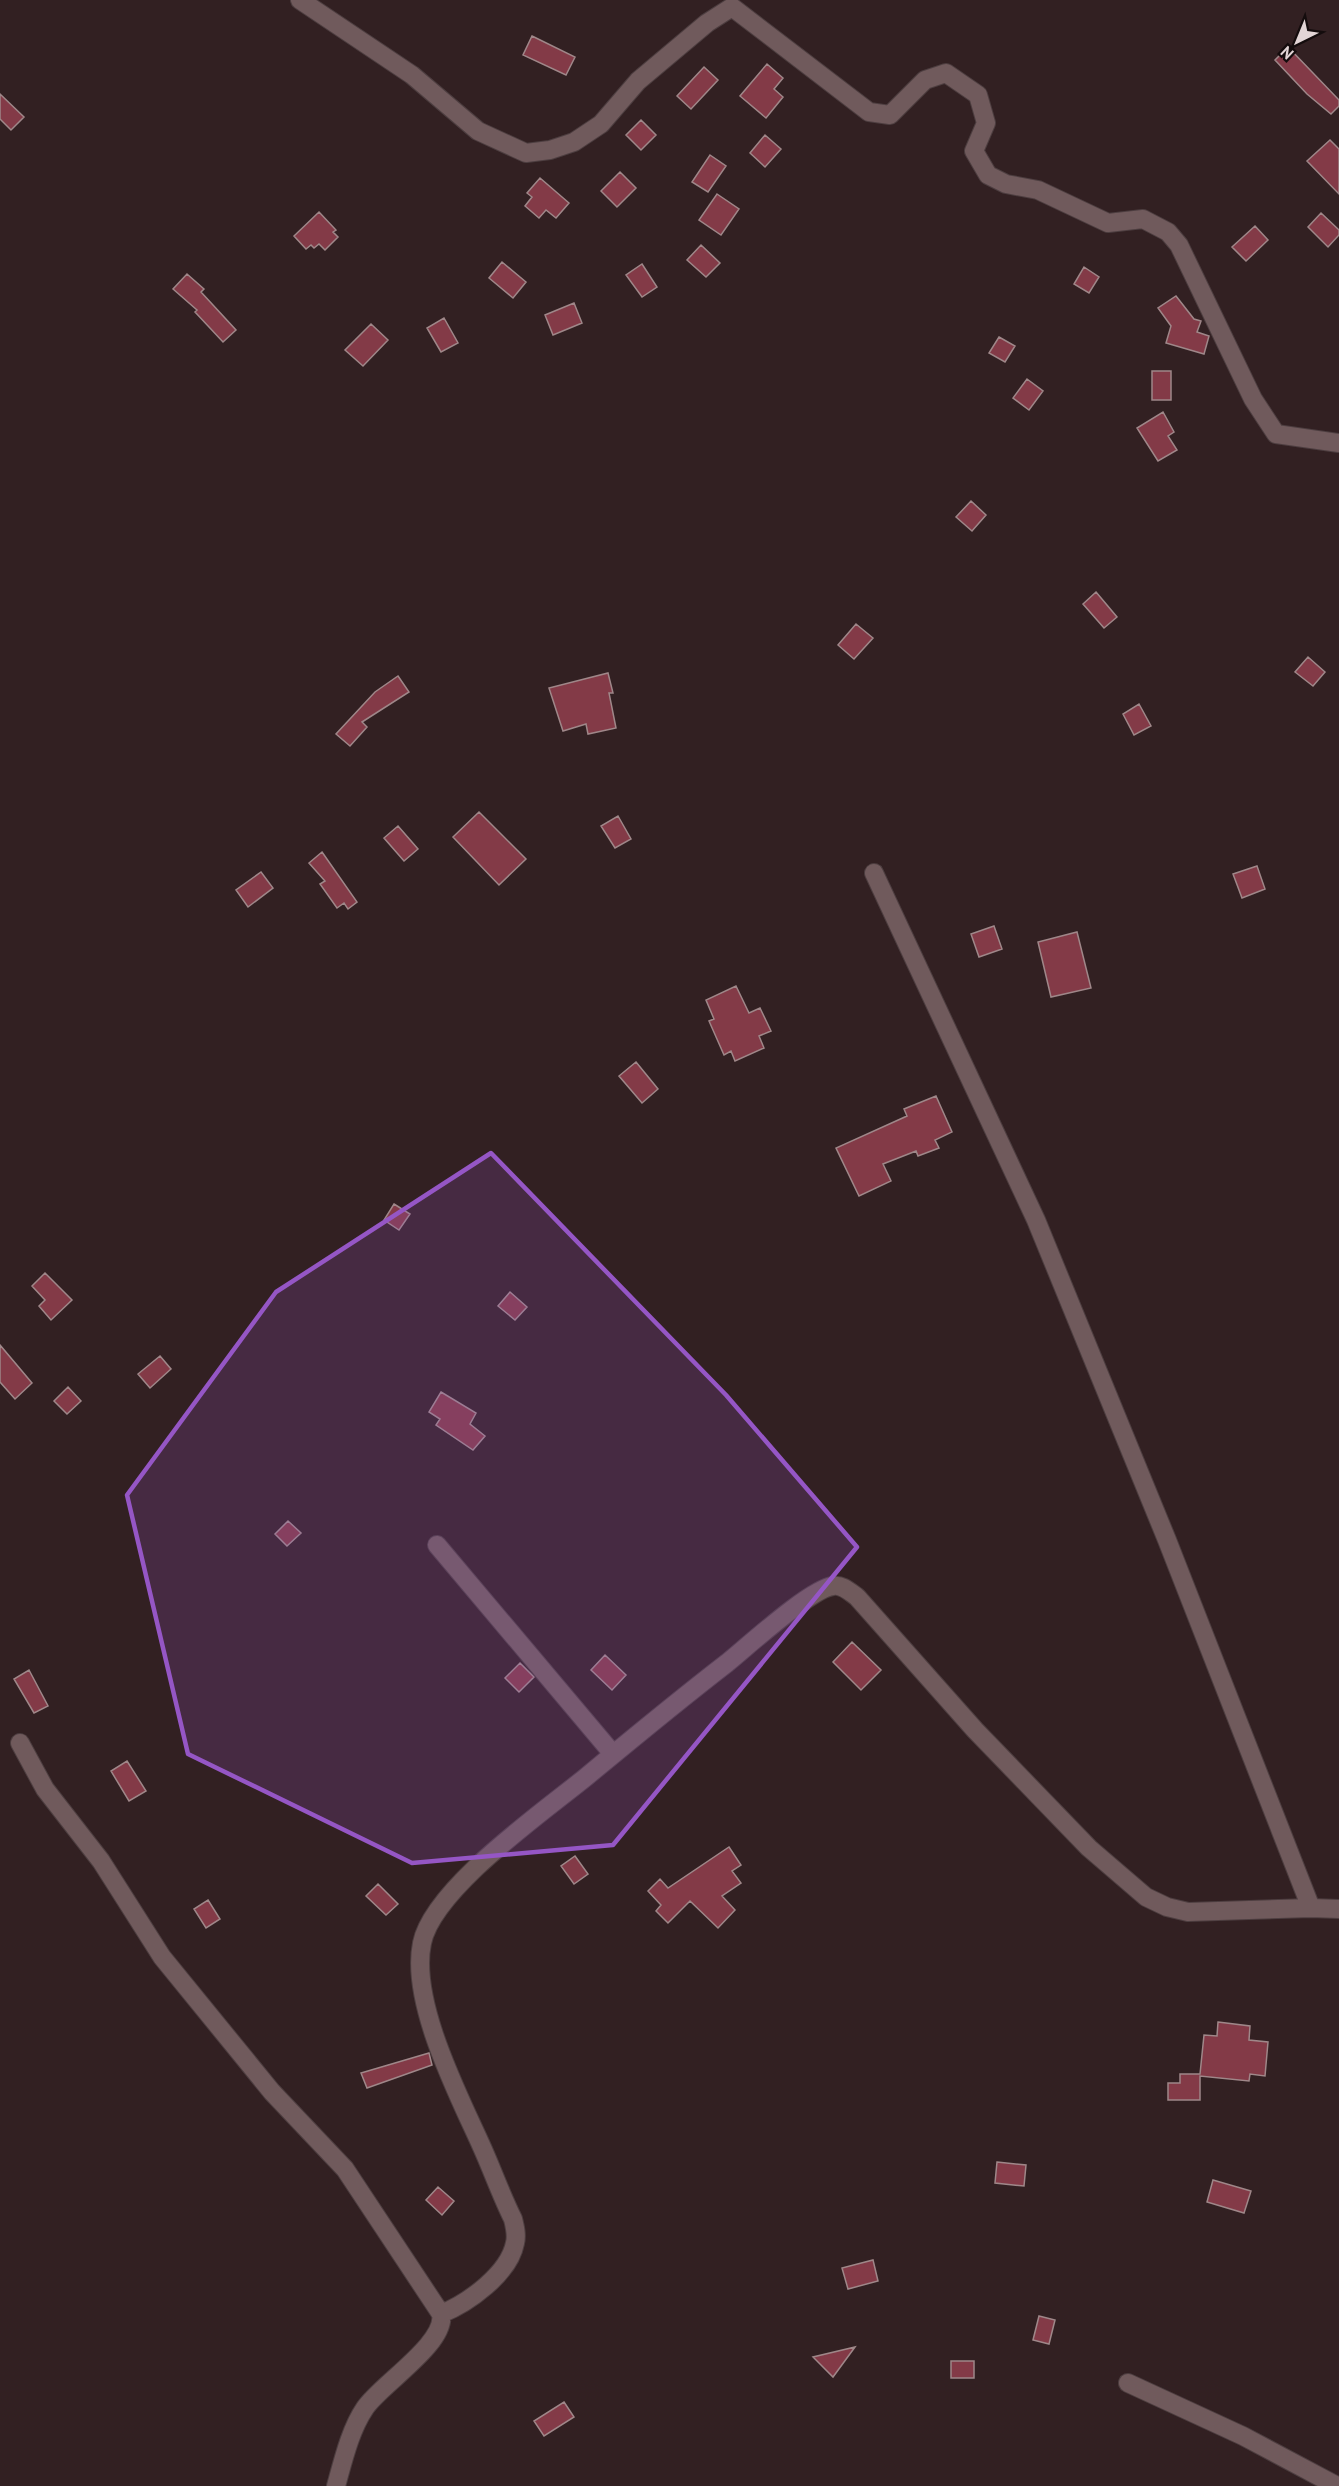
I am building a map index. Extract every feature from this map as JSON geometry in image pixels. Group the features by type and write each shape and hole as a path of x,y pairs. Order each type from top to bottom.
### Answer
{"street":[{"path":"300,0 412,75 478,131 526,153 550,150 573,142 601,124 638,81 707,23 732,7 869,112 890,115 925,80 946,73 978,95 986,123 974,151 988,175 1006,184 1038,190 1108,223 1143,219 1168,232 1179,245 1252,399 1276,434 1339,442"},
{"path":"874,873 1036,1220 1167,1540 1311,1908"},
{"path":"437,1545 613,1754"},
{"path":"441,2314 466,2300 503,2268 515,2244 516,2233 513,2219 436,2043 419,1962 422,1941 429,1924 469,1875 613,1754 802,1603 825,1589 834,1585 857,1597 975,1731 1089,1848 1146,1897 1167,1907 1188,1912 1339,1909"},
{"path":"20,1743 45,1789 101,1861 162,1957 272,2092 345,2169 441,2314 442,2323 431,2340 362,2412 336,2486"},
{"path":"1128,2383 1244,2436 1337,2486"}],"highlighted area":[{"path":"491,1153 726,1395 857,1547 613,1845 412,1863 188,1754 127,1495 276,1292"}],"building":[{"path":"532,36 575,57 566,75 523,55"},
{"path":"1288,47 1339,100 1339,106 1331,114 1307,94 1275,60"},
{"path":"767,64 783,78 774,89 783,97 766,118 740,96"},
{"path":"704,67 718,80 691,109 677,96"},
{"path":"0,94 24,117 11,130 0,119"},
{"path":"641,120 656,135 641,150 626,135"},
{"path":"765,135 781,149 765,167 750,153"},
{"path":"1330,140 1339,149 1339,194 1307,161"},
{"path":"710,155 726,166 708,192 692,182"},
{"path":"620,172 636,188 617,207 601,191"},
{"path":"540,178 569,203 556,218 546,210 539,218 525,206 532,197 527,193"},
{"path":"717,194 739,209 721,235 699,220"},
{"path":"319,212 336,230 333,232 338,237 325,250 319,244 314,248 311,245 306,249 294,236"},
{"path":"1321,213 1339,230 1339,235 1328,247 1308,227"},
{"path":"1255,226 1268,240 1246,261 1232,247"},
{"path":"701,245 720,263 706,277 687,260"},
{"path":"502,262 526,282 513,298 489,278"},
{"path":"642,264 657,287 642,297 626,275"},
{"path":"1084,267 1099,277 1089,293 1074,284"},
{"path":"187,274 204,289 201,292 236,330 223,342 195,312 197,310 173,289"},
{"path":"1176,296 1194,319 1201,321 1197,332 1209,336 1204,354 1166,343 1171,326 1158,308"},
{"path":"574,303 582,323 553,335 545,315"},
{"path":"444,318 458,343 441,352 427,328"},
{"path":"371,324 388,340 363,366 345,350"},
{"path":"999,337 1015,346 1005,362 989,353"},
{"path":"1152,371 1171,371 1171,400 1152,400"},
{"path":"1027,379 1043,391 1029,410 1013,398"},
{"path":"1163,412 1174,432 1168,436 1177,450 1158,461 1137,428"},
{"path":"971,501 986,515 972,531 956,517"},
{"path":"1096,592 1117,617 1104,628 1083,604"},
{"path":"856,624 873,638 854,659 838,645"},
{"path":"1308,657 1325,672 1313,686 1295,672"},
{"path":"608,673 613,693 609,693 616,728 588,734 586,724 563,731 549,688"},
{"path":"398,676 409,692 362,722 367,727 350,746 336,734 375,692"},
{"path":"1139,704 1151,726 1134,735 1123,714"},
{"path":"479,812 526,859 499,885 453,837"},
{"path":"618,816 631,839 615,848 601,826"},
{"path":"398,826 418,849 404,861 384,838"},
{"path":"322,852 357,902 348,909 344,903 337,908 320,884 325,881 309,863"},
{"path":"1257,866 1265,889 1242,898 1233,874"},
{"path":"261,872 273,888 248,907 236,890"},
{"path":"994,926 1002,949 979,957 971,934"},
{"path":"1077,932 1091,988 1051,997 1038,942"},
{"path":"736,986 749,1013 760,1008 771,1031 759,1036 764,1048 735,1061 731,1051 724,1055 709,1021 714,1019 706,1000"},
{"path":"636,1062 658,1089 642,1103 619,1076"},
{"path":"936,1096 952,1132 935,1140 939,1148 918,1156 916,1151 883,1164 891,1181 859,1196 836,1148 907,1116 904,1109"},
{"path":"394,1204 410,1214 399,1230 384,1220"},
{"path":"45,1273 72,1300 51,1320 39,1306 45,1300 32,1286"},
{"path":"510,1292 527,1307 515,1320 498,1306"},
{"path":"0,1345 32,1383 15,1399 0,1382"},
{"path":"160,1356 171,1369 150,1388 138,1374"},
{"path":"68,1387 81,1401 67,1414 54,1401"},
{"path":"441,1392 476,1413 470,1424 485,1436 473,1450 436,1425 440,1419 429,1412"},
{"path":"288,1521 301,1533 287,1546 275,1534"},
{"path":"852,1642 881,1670 861,1690 833,1662"},
{"path":"605,1655 626,1675 612,1690 591,1670"},
{"path":"520,1663 534,1677 519,1692 505,1678"},
{"path":"29,1670 48,1706 34,1713 14,1679"},
{"path":"127,1761 146,1791 129,1801 111,1771"},
{"path":"729,1847 741,1865 732,1871 741,1883 722,1896 735,1910 718,1928 690,1901 668,1923 656,1911 661,1905 648,1891 660,1879 668,1888"},
{"path":"575,1856 588,1874 574,1884 561,1866"},
{"path":"378,1884 398,1904 386,1915 366,1896"},
{"path":"208,1900 220,1919 206,1928 194,1909"},
{"path":"1218,2022 1250,2026 1249,2040 1268,2042 1265,2076 1250,2074 1249,2081 1200,2076 1200,2100 1168,2100 1168,2083 1180,2083 1180,2074 1200,2074 1204,2035 1217,2036"},
{"path":"429,2053 432,2065 367,2088 361,2073"},
{"path":"997,2162 1026,2165 1024,2186 995,2183"},
{"path":"1213,2180 1251,2191 1244,2213 1207,2202"},
{"path":"438,2187 454,2201 442,2215 426,2200"},
{"path":"873,2260 878,2281 848,2289 842,2268"},
{"path":"1039,2316 1055,2320 1049,2344 1033,2340"},
{"path":"855,2347 833,2377 813,2357"},
{"path":"951,2361 974,2361 974,2378 951,2378"},
{"path":"564,2402 574,2417 544,2436 534,2421"}]}
